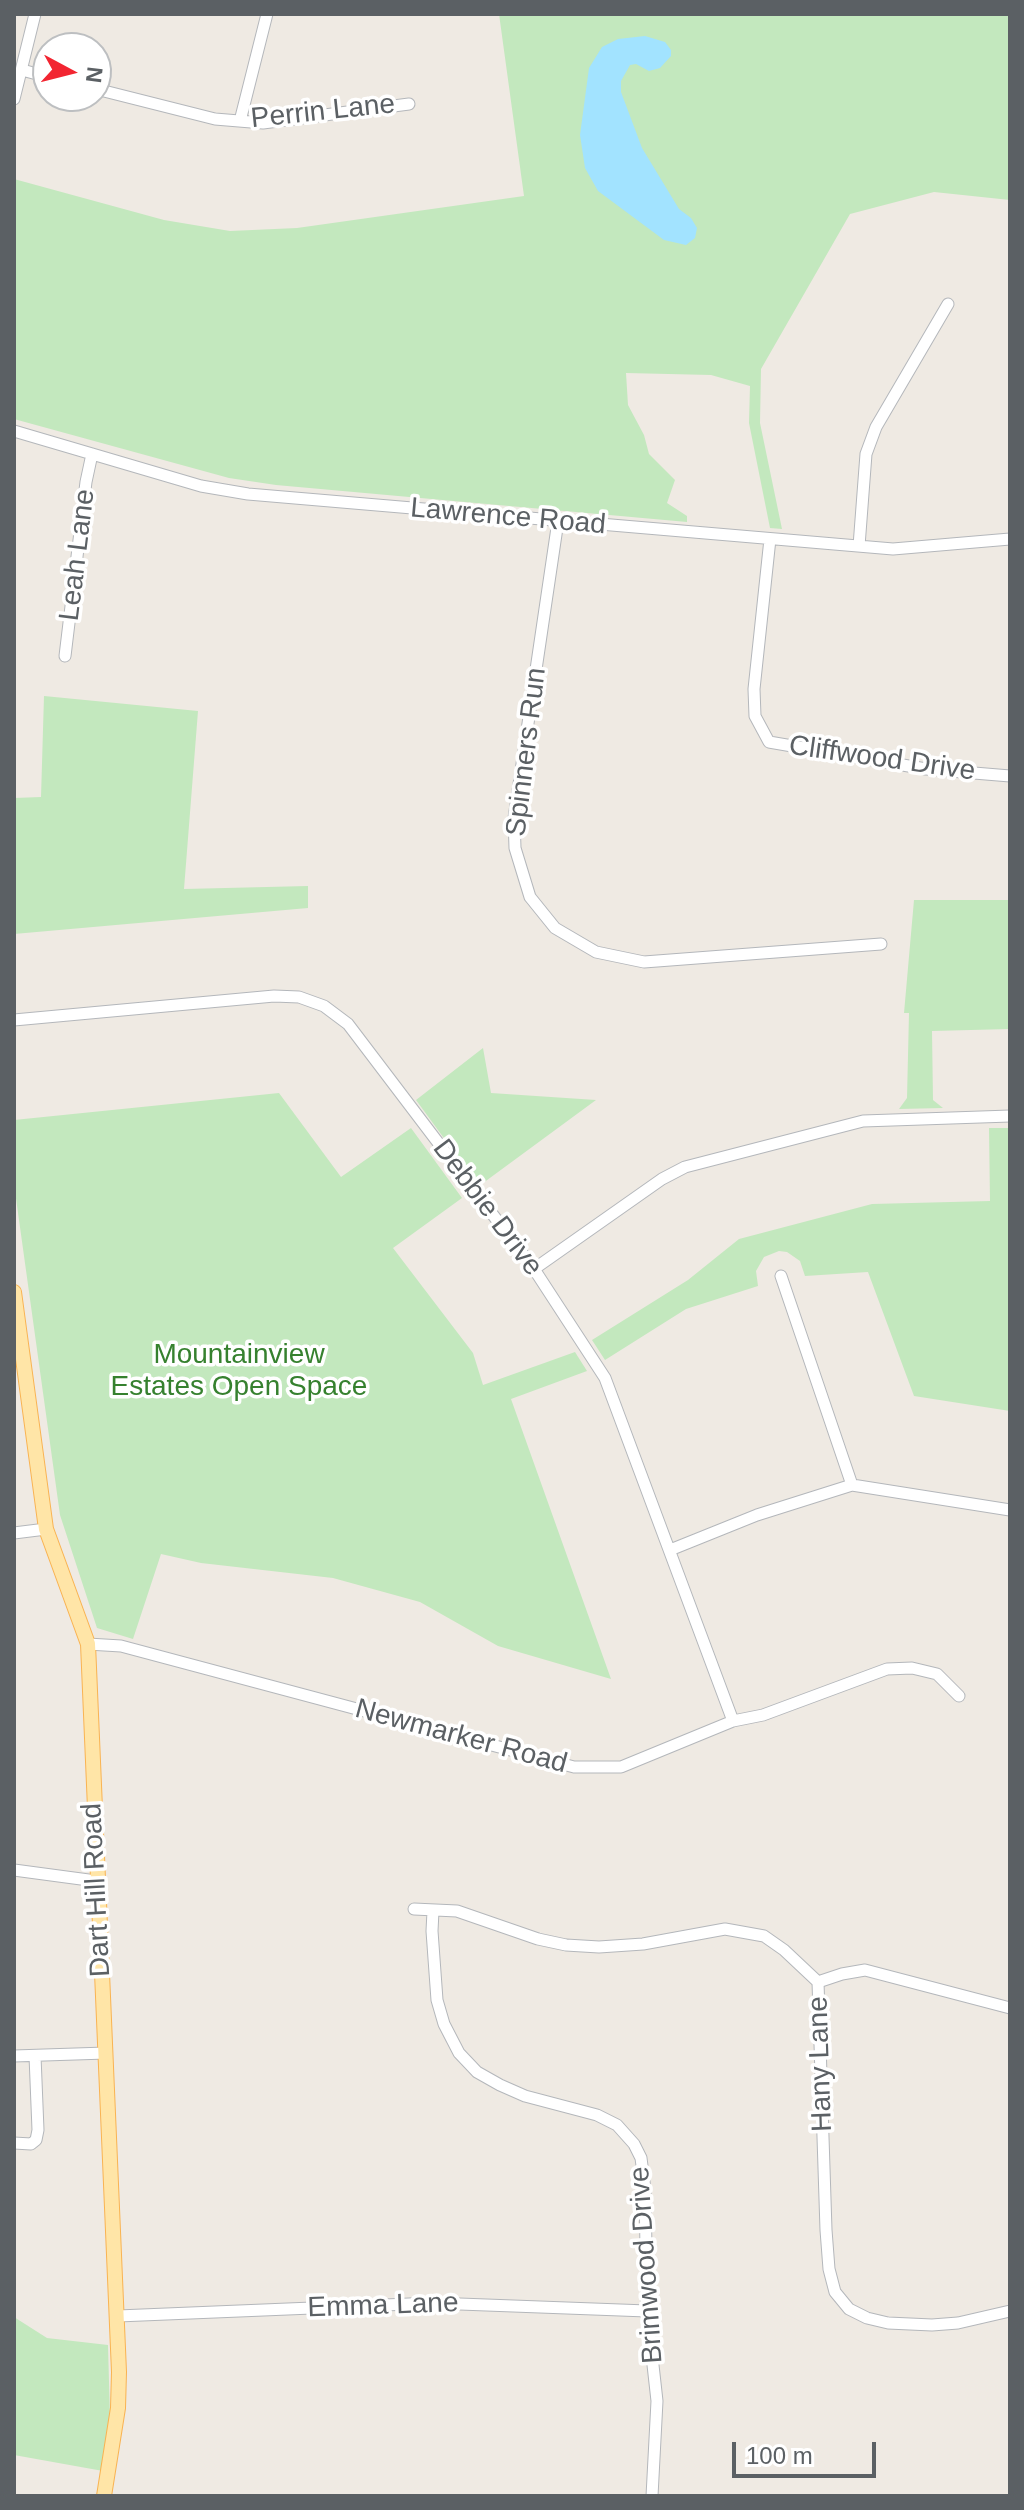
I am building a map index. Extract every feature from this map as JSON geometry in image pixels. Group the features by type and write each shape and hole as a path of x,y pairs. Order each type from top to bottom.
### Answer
{"main road":[{"name":"Dart Hill Road","path":"14,1292 46,1529 88,1644 96,1881 118,2316 118,2408 104,2496"}],"street":[{"path":"14,99 35,14"},
{"path":"240,121 267,14"},
{"path":"22,70 32,73"},
{"name":"Perrin Lane","path":"112,93 215,119 263,123 409,104"},
{"path":"859,546 866,454 876,427 948,304"},
{"name":"Lawrence Road","path":"14,431 201,486 248,494 893,549 1010,539"},
{"name":"Leah Lane","path":"65,656 92,454"},
{"name":"Spinners Run","path":"558,521 514,818 515,848 530,897 555,928 596,952 644,962 881,944"},
{"name":"Cliffwood Drive","path":"770,539 754,689 755,716 769,742 926,769 1010,776"},
{"name":"Debbie Drive","path":"14,1020 274,996 299,997 324,1006 348,1024 534,1269 605,1378 733,1721"},
{"path":"534,1269 662,1179 685,1167 863,1121 1010,1116"},
{"path":"781,1276 852,1485"},
{"path":"670,1550 757,1515 852,1485 1010,1510"},
{"path":"14,1533 46,1529"},
{"name":"Newmarker Road","path":"88,1644 121,1646 574,1767 621,1767 733,1721 763,1715 887,1669 912,1668 937,1674 959,1696"},
{"path":"14,1870 96,1881"},
{"name":"Hany Lane","path":"414,1909 457,1911 538,1939 566,1945 599,1947 643,1944 725,1929 764,1936 818,1982 826,2230 829,2269 835,2292 849,2309 888,2323 958,2323 1010,2311"},
{"name":"Brimwood Drive","path":"433,1911 437,2000 444,2024 459,2053 477,2072 500,2085 525,2096 597,2115 617,2125 634,2144 641,2158 645,2189 647,2311 657,2401 652,2496"},
{"path":"818,1982 865,1970 1010,2008"},
{"path":"14,2056 106,2053"},
{"path":"14,2143 31,2144 36,2140 35,2056"},
{"name":"Emma Lane","path":"118,2316 433,2303 647,2311"}],"green space":[{"path":"499,14 1010,14 1010,200 934,192 850,214 761,369 760,423 782,529 770,528 749,423 750,386 711,375 626,373 628,405 644,435 649,454 675,480 667,503 687,516 687,522 276,485 229,478 14,419 14,179 164,220 230,231 297,228 524,196"},
{"path":"44,696 198,711 184,889 308,886 308,908 14,934 14,798 41,797"},
{"path":"914,900 1010,900 1010,1029 932,1031 933,1100 943,1108 899,1109 907,1098 909,1013 904,1013"},
{"path":"483,1048 491,1093 596,1100 479,1186 416,1100"},
{"name":"Mountainview Estates Open Space","path":"279,1093 341,1177 411,1128 462,1198 393,1248 473,1353 483,1385 575,1352 587,1371 511,1399 611,1679 498,1646 420,1602 333,1578 201,1563 161,1554 133,1639 97,1628 60,1515 14,1184 14,1120"},
{"path":"989,1128 1009,1128 1010,1411 914,1396 868,1272 805,1276 800,1261 787,1252 779,1251 764,1257 756,1271 758,1286 686,1309 605,1360 592,1340 688,1280 739,1239 872,1204 990,1201"},
{"path":"14,2317 47,2338 108,2345 110,2418 103,2471 14,2455"}],"water":[{"path":"645,36 665,42 671,56 660,68 649,71 636,64 630,65 621,81 621,92 642,148 679,209 691,218 697,228 695,238 686,245 664,240 598,191 585,168 580,135 589,68 602,47 618,39"}]}
